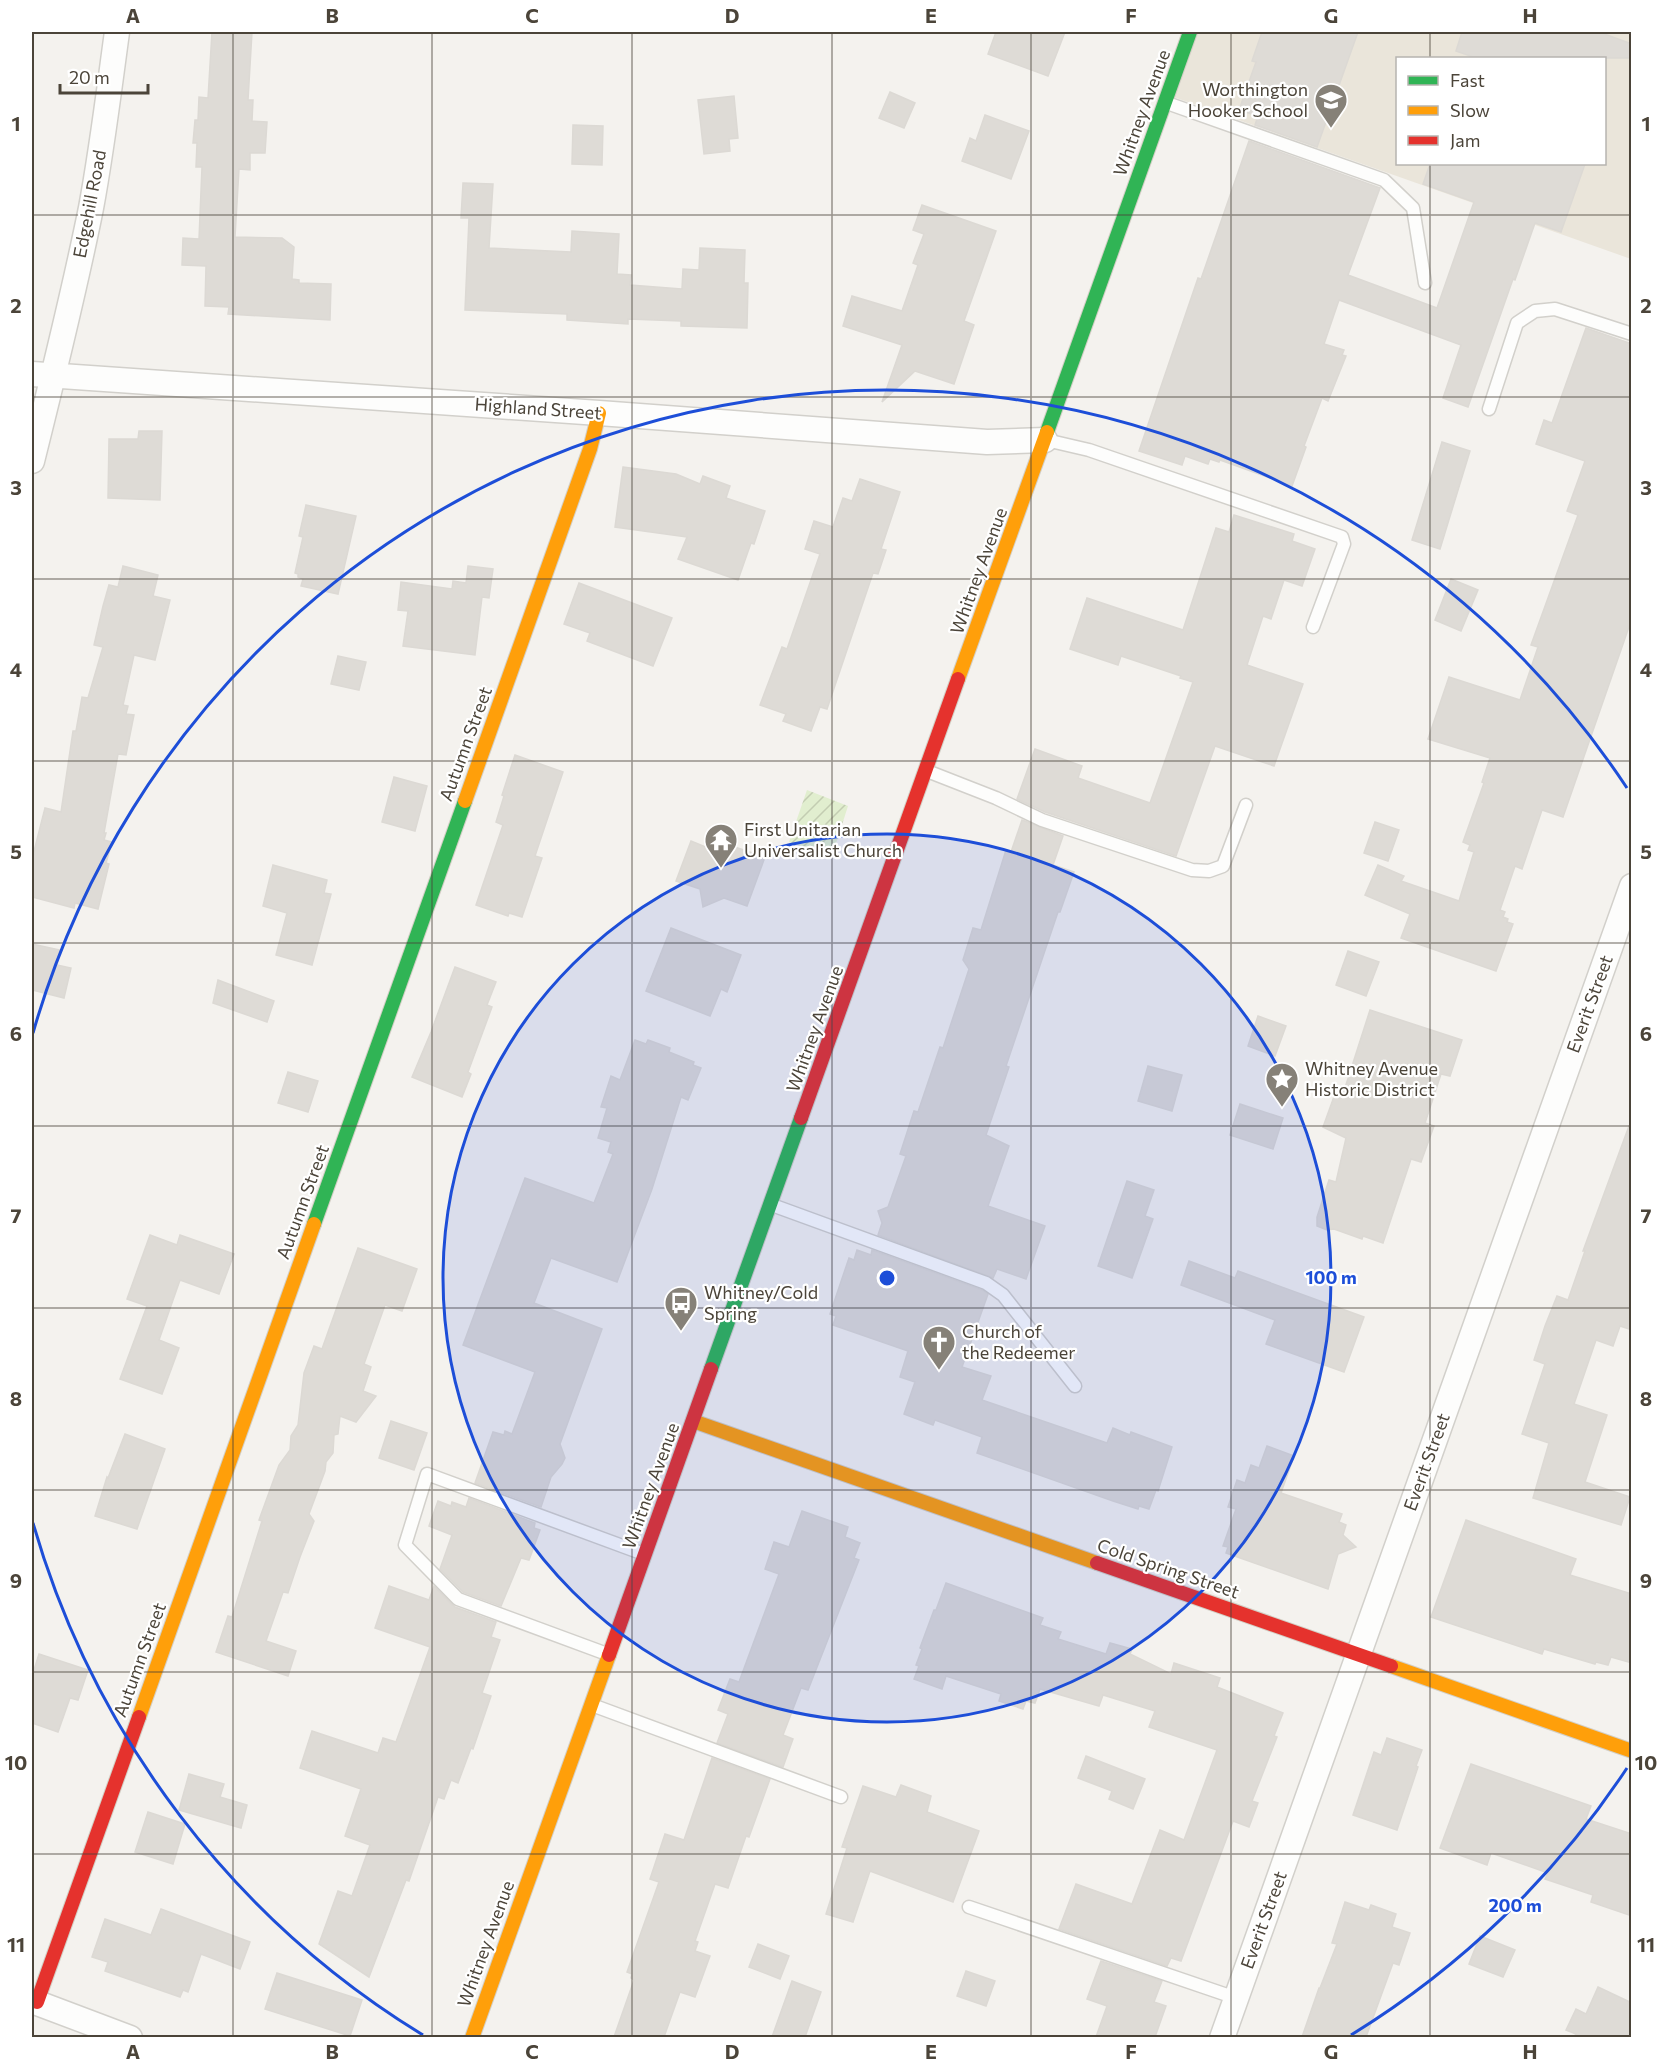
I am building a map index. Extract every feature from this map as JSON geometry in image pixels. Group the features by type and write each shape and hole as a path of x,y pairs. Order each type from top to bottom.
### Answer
{"street":[{"name":"Edgehill Road","path":"32,461 42,375 91,206 117,32"},
{"name":"Whitney Avenue","path":"472,2037 1190,32"},
{"name":"Highland Street","path":"42,375 987,442 1045,440"},
{"name":"Autumn Street","path":"34,2002 582,472 599,413"},
{"name":"Everit Street","path":"1222,2037 1360,1655 1632,886"},
{"name":"Cold Spring Street","path":"693,1421 1632,1751"},
{"path":"34,2002 130,2037"}],"lane":[{"path":"1165,102 1384,180 1413,208 1425,283"},
{"path":"1489,409 1517,323 1535,311 1555,309 1632,334"},
{"path":"1045,440 1089,450 1342,537 1344,544 1313,627"},
{"path":"926,771 996,798 1042,820 1192,870 1209,871 1223,866 1246,805"},
{"path":"771,1205 986,1283 1003,1295 1076,1386"},
{"path":"609,1655 458,1599 405,1545 427,1474 645,1554"},
{"path":"591,1705 841,1797"},
{"path":"969,1907 1236,1998"}],"shaded area":[{"name":"Worthington Hooker School","path":"1190,32 1631,32 1631,259 1168,95"}],"green space":[{"path":"807,790 848,806 832,856 789,842"}],"building":[{"path":"212,32 252,32 248,100 253,100 252,121 267,122 265,153 250,153 250,170 239,169 235,237 282,238 294,247 292,279 299,280 299,283 331,284 330,320 228,314 229,307 205,306 206,266 182,265 183,238 199,239 202,167 196,167 197,143 193,143 195,120 198,120 199,97 208,98"},
{"path":"996,32 1065,32 1048,76 988,54"},
{"path":"1262,32 1358,32 1317,147 1255,125 1258,116 1239,110 1256,62 1252,61"},
{"path":"1462,32 1599,32 1632,44 1632,58 1473,57 1456,51"},
{"path":"890,92 915,103 904,128 879,118"},
{"path":"734,96 738,138 729,139 730,151 704,154 698,100"},
{"path":"985,115 1029,131 1011,179 962,161 970,138 976,141"},
{"path":"573,125 603,126 602,165 572,164"},
{"path":"1249,141 1380,188 1348,275 1437,308 1474,202 1423,184 1430,165 1585,165 1561,232 1535,223 1468,407 1443,398 1461,345 1339,300 1324,344 1344,350 1342,355 1346,356 1328,401 1322,398 1292,486 1220,460 1219,462 1210,459 1208,464 1185,456 1182,465 1139,451 1198,278 1201,279"},
{"path":"463,183 493,184 489,248 571,252 572,231 619,234 617,274 631,275 630,285 682,289 683,269 699,270 700,248 745,250 744,283 748,283 747,328 681,326 681,321 628,319 628,324 567,320 567,314 465,310 469,218 461,218"},
{"path":"922,205 996,231 964,321 974,325 954,384 915,371 882,402 902,345 843,326 852,296 902,311 918,265 913,263 924,234 913,230"},
{"path":"1586,328 1632,344 1632,618 1563,817 1542,810 1522,869 1515,866 1500,910 1505,912 1503,917 1508,919 1507,922 1513,924 1496,971 1401,938 1410,914 1365,895 1378,865 1404,876 1401,881 1459,901 1474,852 1468,850 1470,845 1463,842 1484,783 1482,782 1490,758 1428,739 1449,677 1520,700 1538,647 1531,645 1578,515 1567,511 1585,461 1536,444 1544,420 1552,423"},
{"path":"139,431 162,431 160,500 108,498 109,439 138,439"},
{"path":"1442,442 1470,451 1440,549 1412,540"},
{"path":"623,467 676,474 700,484 703,476 730,486 726,498 765,511 738,580 678,559 687,537 615,527"},
{"path":"860,479 900,492 881,549 886,550 878,574 873,573 827,709 820,707 811,731 783,721 786,714 760,705 782,647 787,649 820,554 805,549 814,521 833,527 843,498 852,501"},
{"path":"306,505 356,516 338,594 301,586 303,579 295,573 303,537 299,536"},
{"path":"1234,515 1294,534 1292,541 1315,549 1302,586 1284,580 1271,619 1263,616 1247,665 1303,684 1274,766 1215,746 1176,856 1045,812 1017,799 1035,749 1082,766 1078,778 1150,803 1193,682 1121,656 1118,665 1070,649 1087,598 1183,630 1216,528 1229,532"},
{"path":"123,566 158,575 153,596 170,600 155,660 134,655 123,705 128,706 126,714 134,715 126,755 118,754 104,833 106,833 104,840 112,842 98,909 75,903 74,908 32,897 32,859 45,808 61,812 73,731 76,731 82,697 88,698 103,647 94,645 103,606 109,585 118,587"},
{"path":"468,566 493,569 489,598 482,597 475,655 403,646 408,611 398,610 401,582 452,589 453,581 466,583"},
{"path":"1451,579 1478,590 1461,631 1435,620"},
{"path":"579,583 672,618 653,666 587,641 590,633 564,624"},
{"path":"338,656 366,662 359,690 331,684"},
{"path":"515,755 563,772 535,856 542,858 522,917 509,913 508,916 476,905 503,825 496,822"},
{"path":"394,777 427,786 415,831 382,822"},
{"path":"1022,820 1063,836 1053,865 1074,872 1060,912 1058,912 1006,1066 1009,1067 986,1135 1009,1146 988,1206 1045,1226 1026,1279 997,1269 993,1278 878,1235 882,1223 878,1211 888,1207 906,1156 900,1154 914,1111 918,1112 940,1047 943,1048 969,969 963,960 973,928 981,930 1006,850 1011,852"},
{"path":"1375,822 1399,830 1388,861 1364,853"},
{"name":"First Unitarian Universalist Church","path":"711,839 765,857 747,906 724,898 703,907 700,889 676,881 691,841 708,848"},
{"path":"273,865 327,880 324,893 331,894 312,965 276,955 287,913 263,906"},
{"path":"671,928 741,955 727,992 721,989 710,1016 646,991"},
{"path":"32,944 60,950 57,965 71,968 64,998 32,990"},
{"path":"1348,951 1379,962 1366,996 1336,985"},
{"path":"455,967 496,982 487,1005 492,1007 468,1072 471,1074 462,1097 412,1077"},
{"path":"218,980 274,1001 267,1022 213,1003"},
{"path":"1370,1010 1462,1040 1450,1076 1441,1074 1425,1123 1434,1126 1421,1162 1411,1159 1383,1243 1317,1226 1317,1217 1329,1180 1336,1182 1346,1138 1323,1127 1336,1091 1343,1094"},
{"path":"1258,1016 1286,1026 1275,1056 1248,1046"},
{"path":"635,1040 646,1044 648,1040 670,1048 669,1052 694,1062 693,1065 701,1068 688,1100 681,1097 652,1189 617,1282 551,1258 534,1303 602,1329 560,1444 565,1458 551,1477 541,1507 475,1483 493,1432 504,1435 505,1431 512,1434 535,1372 463,1345 525,1178 594,1203 613,1154 608,1152 611,1142 598,1138 607,1108 601,1107 611,1076 620,1080"},
{"path":"1148,1066 1182,1075 1172,1111 1138,1101"},
{"path":"288,1072 318,1081 308,1112 278,1103"},
{"path":"1240,1104 1283,1118 1273,1149 1230,1135"},
{"path":"1629,1126 1632,1127 1632,1330 1620,1326 1613,1346 1596,1340 1574,1404 1607,1415 1585,1482 1630,1497 1621,1525 1533,1498 1549,1443 1522,1434 1545,1364 1534,1360 1545,1326 1557,1296 1568,1300 1585,1251 1583,1251"},
{"path":"1127,1181 1154,1190 1145,1216 1153,1219 1132,1278 1098,1266"},
{"path":"150,1235 177,1245 180,1235 234,1254 219,1294 180,1280 159,1340 179,1348 162,1394 120,1379 147,1306 127,1299"},
{"path":"358,1248 417,1269 402,1311 385,1305 364,1364 371,1367 363,1391 376,1396 356,1422 340,1416 338,1434 334,1435 333,1453 326,1462 325,1471 309,1514 314,1521 288,1593 283,1592 266,1641 296,1651 288,1676 216,1652 228,1616 232,1617 262,1521 259,1520 279,1465 290,1450 291,1436 298,1425 304,1373 314,1346 322,1349"},
{"name":"Church of the Redeemer","path":"857,1250 871,1255 872,1250 988,1294 962,1367 991,1376 982,1400 1107,1443 1113,1428 1172,1447 1158,1491 1156,1490 1149,1509 1139,1506 1138,1509 1113,1501 977,1453 982,1437 935,1420 933,1425 904,1414 915,1382 900,1377 908,1351 833,1325 836,1316 830,1314 849,1258 854,1260"},
{"path":"1189,1261 1235,1278 1238,1271 1364,1317 1344,1372 1266,1344 1275,1320 1181,1285"},
{"path":"391,1421 427,1433 414,1470 379,1458"},
{"path":"125,1434 165,1449 137,1529 95,1516 107,1477"},
{"path":"1267,1446 1294,1456 1281,1493 1342,1514 1339,1522 1346,1525 1343,1535 1356,1547 1338,1554 1328,1589 1226,1553 1228,1547 1223,1546 1236,1509 1228,1507 1237,1480 1245,1483 1251,1465 1259,1468"},
{"path":"469,1498 535,1523 534,1528 540,1530 529,1560 521,1558 501,1606 463,1592 440,1569 452,1535 429,1526 438,1501 451,1506 452,1502 466,1507"},
{"path":"802,1511 848,1527 845,1537 860,1543 854,1558 859,1560 808,1690 801,1688 783,1735 793,1739 783,1767 717,1743 728,1714 718,1710 730,1679 739,1682 779,1574 765,1569 774,1542 789,1547"},
{"path":"1466,1520 1576,1559 1570,1575 1632,1594 1632,1663 1611,1657 1608,1665 1596,1662 1595,1664 1544,1649 1542,1654 1431,1617"},
{"path":"946,1583 1043,1618 1040,1625 1061,1632 1058,1639 1106,1654 1110,1643 1132,1649 1130,1654 1171,1674 1174,1663 1220,1678 1217,1687 1283,1713 1274,1736 1277,1737 1252,1801 1258,1803 1249,1827 1233,1821 1181,1961 1171,1958 1167,1966 1059,1929 1076,1884 1132,1904 1160,1830 1184,1840 1217,1750 1149,1727 1155,1711 1103,1695 1099,1706 1040,1689 1035,1703 1026,1701 1023,1709 999,1701 1001,1694 946,1676 942,1689 914,1679 919,1666 916,1665 922,1649 920,1648"},
{"path":"389,1586 429,1600 434,1586 455,1607 496,1622 491,1637 500,1640 482,1693 491,1696 473,1749 471,1748 458,1783 451,1780 444,1799 438,1797 409,1881 406,1880 369,1977 319,1944 338,1891 352,1896 370,1845 345,1836 361,1789 300,1768 312,1731 378,1753 383,1738 396,1742 430,1647 375,1628"},
{"path":"39,1654 88,1670 78,1700 70,1698 58,1732 32,1723 32,1676"},
{"path":"1387,1738 1422,1750 1397,1830 1353,1815 1374,1752 1381,1755"},
{"path":"1086,1756 1145,1779 1133,1809 1109,1799 1112,1791 1078,1778"},
{"path":"712,1758 770,1779 749,1837 746,1836 728,1888 715,1884 695,1941 698,1942 695,1951 710,1956 695,1997 680,1992 664,2037 614,2037 634,1980 631,1978 632,1974 627,1972 659,1882 650,1879 665,1834 684,1840"},
{"path":"1471,1764 1591,1806 1586,1819 1632,1834 1632,1916 1591,1902 1593,1895 1545,1879 1548,1873 1491,1853 1487,1865 1440,1848"},
{"path":"189,1774 224,1784 220,1797 247,1805 241,1828 179,1810"},
{"path":"901,1785 931,1796 927,1812 979,1831 953,1902 870,1871 853,1922 826,1914 847,1848 842,1847 863,1786 896,1797"},
{"path":"148,1812 185,1824 173,1864 135,1852"},
{"path":"1345,1902 1369,1910 1371,1905 1396,1914 1392,1927 1410,1933 1399,1965 1393,1963 1366,2037 1302,2037 1337,1944 1332,1943"},
{"path":"161,1909 250,1942 240,1969 201,1954 188,1992 183,1990 180,1997 105,1971 108,1962 92,1957 105,1919 151,1935"},
{"path":"1480,1936 1515,1950 1503,1977 1469,1964"},
{"path":"758,1944 789,1956 780,1979 749,1967"},
{"path":"1101,1961 1162,1981 1154,2002 1166,2006 1155,2037 1096,2037 1107,2006 1087,1999"},
{"path":"966,1971 995,1981 986,2006 957,1996"},
{"path":"277,1973 362,2000 350,2036 265,2009"},
{"path":"792,1981 821,1992 805,2037 772,2037"},
{"path":"1598,1987 1632,2003 1632,2037 1574,2037 1576,2034 1566,2030 1576,2009 1586,2014"}],"traffic: fast":[{"path":"1047,432 1190,32"},
{"path":"314,1224 465,801"},
{"path":"711,1369 801,1118"}],"traffic: slow":[{"path":"465,801 590,449 599,413"},
{"path":"958,679 1047,432"},
{"path":"139,1717 314,1224"},
{"path":"693,1421 1097,1563"},
{"path":"472,2038 609,1655"},
{"path":"1391,1666 1632,1751"}],"traffic: jam":[{"path":"801,1118 958,679"},
{"path":"609,1655 711,1369"},
{"path":"1097,1563 1391,1666"},
{"path":"37,2002 139,1717"}],"place":[{"name":"Worthington Hooker School","path":"1331,129"},
{"name":"First Unitarian Universalist Church","path":"721,869"},
{"name":"Whitney Avenue Historic District","path":"1282,1108"},
{"name":"Whitney/Cold Spring","path":"681,1332"},
{"name":"Church of the Redeemer","path":"939,1371"}]}
